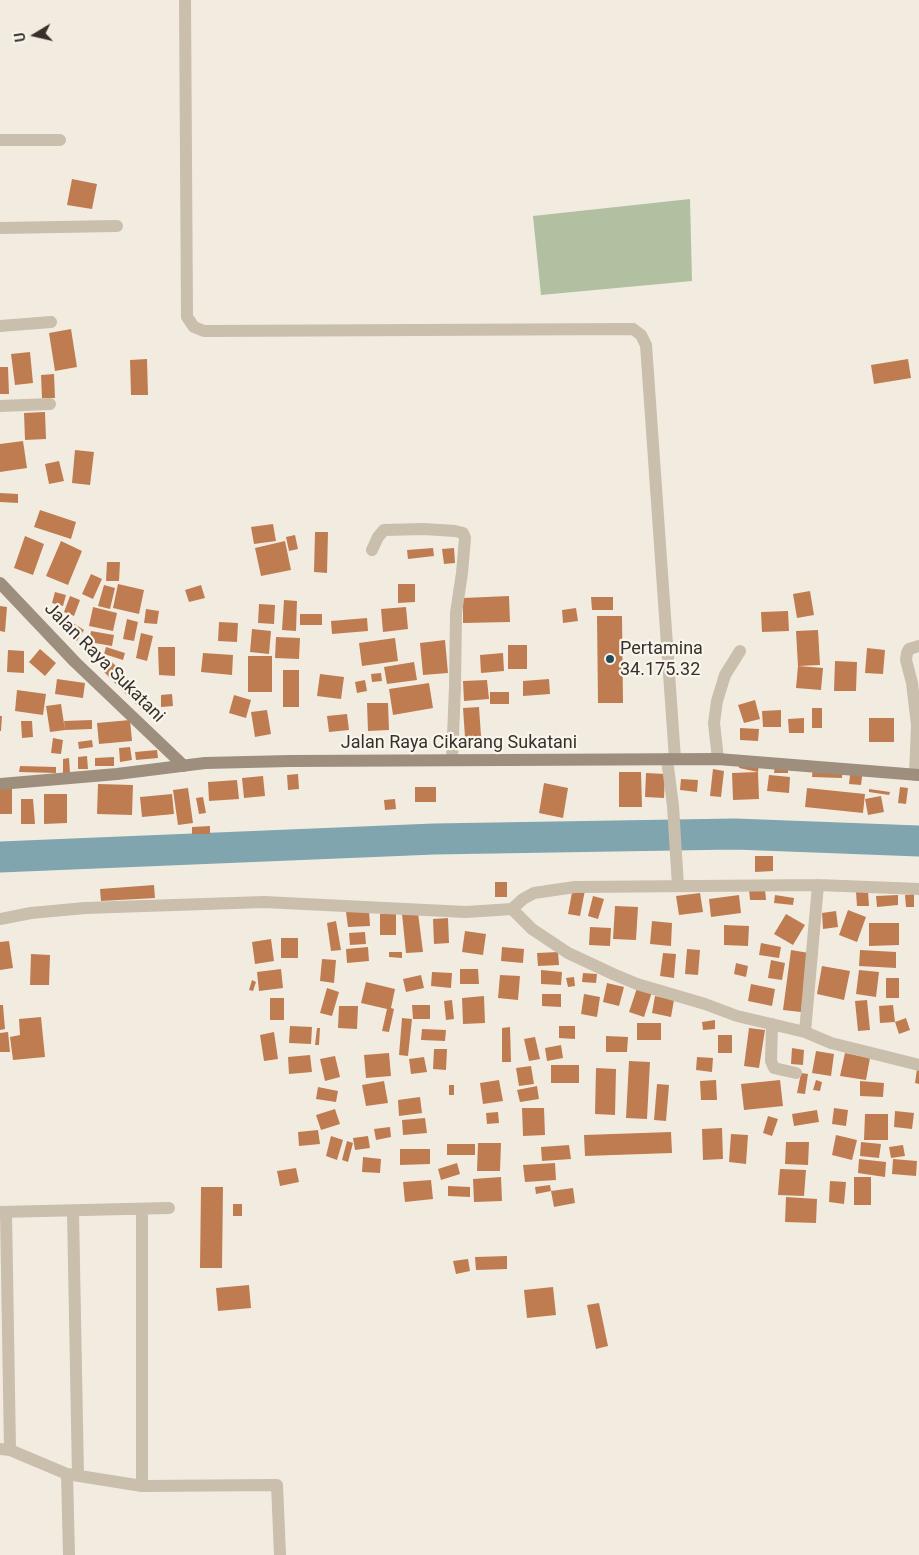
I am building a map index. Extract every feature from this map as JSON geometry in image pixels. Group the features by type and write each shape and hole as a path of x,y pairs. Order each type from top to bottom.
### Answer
{"main road":[{"name":"Jalan Raya Sukatani","path":"0,583 74,662 184,766"},
{"name":"Jalan Raya Cikarang Sukatani","path":"0,784 116,774 214,762 671,759 718,760 917,775"}],"street":[{"path":"185,0 187,317 194,327 204,331 633,329 641,335 646,345 678,886"},
{"path":"0,140 60,140"},
{"path":"0,228 117,226"},
{"path":"0,326 51,322"},
{"path":"0,406 50,404"},
{"path":"372,550 378,537 384,530 424,529 455,531 463,533 465,538 456,613 456,687 452,760"},
{"path":"917,775 917,725 911,674 906,660 909,649 919,646"},
{"path":"718,760 714,723 717,700 725,675 740,651"},
{"path":"805,1032 818,885"},
{"path":"0,919 31,913 85,908 264,902 466,912 512,909 523,898 534,893 575,887 818,885 919,889"},
{"path":"512,909 532,929 568,952 637,984 705,1004 737,1016 805,1032 831,1043 919,1065"},
{"path":"772,1024 771,1061 774,1068 796,1073"},
{"path":"168,1208 3,1212 5,1450 73,1475 142,1486 277,1486 280,1555"},
{"path":"142,1209 142,1486"},
{"path":"69,1555 73,1475 73,1211"}],"green space":[{"path":"690,199 692,281 541,295 533,216"}],"building":[{"path":"72,179 97,184 92,209 67,205"},
{"path":"71,329 77,367 55,371 49,333"},
{"path":"30,352 33,383 15,385 11,354"},
{"path":"147,359 148,395 131,395 130,360"},
{"path":"908,359 911,378 874,384 871,365"},
{"path":"0,367 8,367 9,394 0,394"},
{"path":"54,374 55,398 42,398 41,375"},
{"path":"45,412 46,439 25,440 24,413"},
{"path":"23,441 27,468 0,472 0,444"},
{"path":"75,450 94,452 90,485 72,483"},
{"path":"59,461 64,481 49,484 45,464"},
{"path":"0,493 18,494 18,503 0,502"},
{"path":"40,510 76,522 71,539 34,527"},
{"path":"273,524 276,541 254,544 251,527"},
{"path":"315,532 328,532 327,573 314,572"},
{"path":"295,535 298,549 289,551 286,537"},
{"path":"25,536 44,544 33,575 14,568"},
{"path":"61,541 82,551 68,585 46,576"},
{"path":"285,541 291,570 261,576 255,548"},
{"path":"433,548 434,556 408,559 407,550"},
{"path":"454,548 455,563 444,564 442,549"},
{"path":"107,562 120,562 119,581 106,581"},
{"path":"91,574 102,579 93,599 82,594"},
{"path":"118,584 144,590 139,614 113,608"},
{"path":"398,584 415,584 415,602 398,603"},
{"path":"104,585 115,588 110,609 98,606"},
{"path":"201,585 205,598 189,602 185,590"},
{"path":"810,591 814,615 797,618 793,594"},
{"path":"55,592 66,595 63,606 52,603"},
{"path":"70,596 80,600 74,616 64,612"},
{"path":"509,596 510,622 463,623 463,598"},
{"path":"591,597 613,597 613,610 592,610"},
{"path":"284,600 297,601 296,631 282,630"},
{"path":"259,604 275,605 274,624 258,623"},
{"path":"0,606 7,607 5,632 0,631"},
{"path":"93,607 117,613 113,631 89,626"},
{"path":"406,607 408,629 383,632 381,609"},
{"path":"576,608 578,621 563,623 562,610"},
{"path":"146,609 159,611 157,624 144,623"},
{"path":"788,611 789,631 762,632 761,612"},
{"path":"300,614 322,614 322,625 300,625"},
{"name":"Pertamina 34.175.32","path":"597,616 622,616 623,703 598,703"},
{"path":"367,618 368,631 332,634 331,621"},
{"path":"127,619 138,622 134,641 123,639"},
{"path":"219,622 238,623 237,642 218,641"},
{"path":"73,623 84,630 77,641 66,634"},
{"path":"252,629 271,631 269,654 250,652"},
{"path":"818,630 820,665 798,666 796,631"},
{"path":"91,631 114,635 112,646 89,642"},
{"path":"141,633 153,636 147,661 136,658"},
{"path":"276,637 300,638 299,659 275,658"},
{"path":"395,638 398,661 362,666 359,643"},
{"path":"445,640 448,673 423,675 420,643"},
{"path":"508,645 527,645 527,669 508,669"},
{"path":"106,647 125,653 123,660 104,654"},
{"path":"158,647 175,647 175,676 159,675"},
{"path":"867,648 885,650 883,674 865,673"},
{"path":"40,649 56,663 45,676 29,662"},
{"path":"8,650 24,651 24,673 7,672"},
{"path":"203,653 233,655 232,675 201,672"},
{"path":"503,653 504,671 481,673 480,655"},
{"path":"248,656 272,656 272,692 248,692"},
{"path":"111,661 157,708 148,716 102,670"},
{"path":"835,661 857,662 856,691 834,691"},
{"path":"414,662 417,680 387,684 384,667"},
{"path":"798,666 823,668 821,690 796,688"},
{"path":"283,670 299,670 299,707 283,707"},
{"path":"381,673 382,681 372,682 371,674"},
{"path":"320,674 344,677 341,699 317,696"},
{"path":"57,679 85,683 83,698 55,694"},
{"path":"549,679 550,694 523,696 523,681"},
{"path":"365,680 367,691 357,693 355,682"},
{"path":"487,680 489,699 464,701 463,681"},
{"path":"429,683 433,708 393,715 389,689"},
{"path":"17,690 46,694 43,715 15,711"},
{"path":"490,692 509,692 509,704 490,704"},
{"path":"172,694 173,706 161,707 161,695"},
{"path":"234,695 251,700 246,718 229,713"},
{"path":"755,700 760,719 744,723 738,705"},
{"path":"367,703 388,703 389,730 368,731"},
{"path":"61,704 65,730 50,732 46,706"},
{"path":"479,707 481,736 465,737 463,708"},
{"path":"812,708 822,708 822,728 812,728"},
{"path":"267,710 271,734 255,737 251,712"},
{"path":"781,710 781,727 763,727 762,711"},
{"path":"347,714 349,730 329,732 327,716"},
{"path":"0,716 2,716 1,731 0,731"},
{"path":"804,718 804,733 789,733 788,719"},
{"path":"869,718 894,718 894,742 869,742"},
{"path":"92,720 92,729 65,730 64,721"},
{"path":"130,720 132,741 99,744 97,723"},
{"path":"21,721 32,721 33,737 22,738"},
{"path":"740,728 759,729 758,741 740,740"},
{"path":"53,738 63,740 61,754 51,753"},
{"path":"92,740 93,747 79,749 78,742"},
{"path":"130,747 132,760 120,762 119,748"},
{"path":"157,750 158,758 136,760 135,752"},
{"path":"87,756 88,769 78,769 78,757"},
{"path":"114,757 114,766 95,766 95,758"},
{"path":"69,758 70,773 63,773 63,759"},
{"path":"740,761 759,764 758,772 739,768"},
{"path":"775,764 788,765 788,773 774,773"},
{"path":"20,766 56,767 56,773 19,772"},
{"path":"813,766 843,767 842,778 812,777"},
{"path":"851,767 863,769 861,785 849,784"},
{"path":"713,769 724,771 721,797 710,796"},
{"path":"619,772 641,772 642,807 619,807"},
{"path":"758,772 759,799 733,800 732,773"},
{"path":"646,773 665,774 664,798 645,797"},
{"path":"298,774 299,789 288,790 287,775"},
{"path":"769,775 790,777 789,793 767,791"},
{"path":"263,776 265,796 244,798 242,778"},
{"path":"681,779 698,780 697,792 680,790"},
{"path":"237,780 239,799 209,801 208,782"},
{"path":"544,783 568,788 563,818 539,813"},
{"path":"98,784 133,785 132,815 97,814"},
{"path":"0,787 12,787 12,814 0,814"},
{"path":"415,787 436,787 436,802 415,802"},
{"path":"900,787 908,788 906,804 898,803"},
{"path":"188,788 193,823 178,825 173,790"},
{"path":"807,788 865,794 863,813 805,807"},
{"path":"869,789 890,792 889,795 869,792"},
{"path":"44,794 67,794 67,823 44,824"},
{"path":"172,794 174,814 142,817 140,797"},
{"path":"881,796 884,812 868,815 865,799"},
{"path":"203,797 206,813 199,814 196,798"},
{"path":"21,799 33,799 35,824 21,824"},
{"path":"395,799 396,809 385,810 384,800"},
{"path":"210,826 210,834 192,834 192,827"},
{"path":"755,856 773,856 773,871 755,872"},
{"path":"495,882 507,882 507,897 495,897"},
{"path":"154,885 155,898 101,901 100,889"},
{"path":"573,887 585,890 580,916 568,914"},
{"path":"749,889 765,889 766,900 750,900"},
{"path":"868,891 869,906 857,906 856,892"},
{"path":"700,893 703,912 679,915 676,896"},
{"path":"914,894 914,907 906,907 905,895"},
{"path":"739,895 741,913 711,917 709,899"},
{"path":"775,895 794,898 793,905 774,903"},
{"path":"898,895 898,905 877,907 876,896"},
{"path":"593,896 604,899 598,919 588,916"},
{"path":"615,906 638,907 636,940 613,939"},
{"path":"369,910 370,926 348,927 346,912"},
{"path":"848,910 866,917 857,942 839,935"},
{"path":"836,911 838,927 823,929 822,913"},
{"path":"418,913 423,952 406,953 402,914"},
{"path":"380,914 396,914 396,935 380,935"},
{"path":"786,914 805,925 793,945 774,934"},
{"path":"448,918 449,943 434,944 433,919"},
{"path":"336,921 341,950 331,951 327,923"},
{"path":"652,921 672,923 671,946 650,944"},
{"path":"869,923 899,923 899,945 869,946"},
{"path":"724,925 749,926 748,946 724,945"},
{"path":"590,927 611,928 610,946 589,945"},
{"path":"465,931 486,934 483,955 462,952"},
{"path":"365,932 366,944 350,945 349,933"},
{"path":"281,938 298,938 298,958 281,958"},
{"path":"271,939 274,961 255,964 252,942"},
{"path":"9,941 13,968 0,970 0,942"},
{"path":"761,943 781,947 779,958 759,955"},
{"path":"368,947 369,961 347,963 346,949"},
{"path":"502,947 524,949 523,963 501,961"},
{"path":"687,949 700,950 698,975 685,974"},
{"path":"791,950 809,953 801,1012 783,1010"},
{"path":"860,950 896,952 896,968 859,966"},
{"path":"389,952 402,952 402,958 389,957"},
{"path":"558,952 559,965 538,966 537,953"},
{"path":"663,953 676,954 674,978 660,976"},
{"path":"31,954 50,955 49,985 30,985"},
{"path":"322,959 336,960 334,983 320,981"},
{"path":"771,960 785,963 782,980 768,978"},
{"path":"736,963 748,966 746,977 734,974"},
{"path":"822,966 850,971 844,1000 817,994"},
{"path":"281,969 283,988 259,991 257,972"},
{"path":"460,969 478,969 479,984 460,984"},
{"path":"541,970 562,972 561,985 541,984"},
{"path":"859,970 879,972 876,997 856,994"},
{"path":"432,972 452,973 451,988 431,986"},
{"path":"583,973 597,974 596,983 582,982"},
{"path":"421,975 424,988 406,992 403,979"},
{"path":"500,975 520,976 518,1000 498,998"},
{"path":"574,977 575,986 568,987 566,978"},
{"path":"886,978 899,978 899,998 886,998"},
{"path":"252,980 256,982 253,991 249,990"},
{"path":"366,982 395,989 391,1008 394,1009 389,1032 382,1031 387,1009 361,1003"},
{"path":"607,983 624,987 619,1006 603,1002"},
{"path":"751,984 775,989 772,1006 748,1001"},
{"path":"327,988 339,992 332,1016 320,1013"},
{"path":"637,988 652,992 644,1017 629,1012"},
{"path":"542,994 561,994 561,1007 542,1006"},
{"path":"584,994 600,997 597,1017 581,1014"},
{"path":"484,996 485,1023 463,1024 462,998"},
{"path":"655,996 674,1000 671,1017 652,1013"},
{"path":"270,998 284,998 284,1020 270,1020"},
{"path":"452,1000 454,1019 446,1020 444,1001"},
{"path":"867,1000 870,1030 858,1031 855,1001"},
{"path":"0,1005 3,1005 5,1029 0,1030"},
{"path":"412,1005 430,1005 430,1019 413,1019"},
{"path":"893,1005 895,1022 880,1023 879,1006"},
{"path":"339,1006 358,1006 357,1029 338,1028"},
{"path":"41,1017 45,1057 13,1060 10,1037 20,1035 19,1019"},
{"path":"402,1018 412,1019 408,1056 399,1055"},
{"path":"906,1018 910,1030 899,1034 895,1022"},
{"path":"715,1020 715,1029 703,1030 702,1022"},
{"path":"637,1023 661,1023 661,1040 637,1040"},
{"path":"290,1026 312,1027 311,1044 289,1043"},
{"path":"559,1026 575,1026 575,1039 559,1038"},
{"path":"510,1027 511,1062 502,1062 502,1028"},
{"path":"317,1028 320,1028 319,1045 315,1045"},
{"path":"749,1028 765,1030 759,1068 744,1066"},
{"path":"422,1029 446,1030 445,1041 421,1040"},
{"path":"8,1032 10,1052 0,1052 0,1033"},
{"path":"274,1032 278,1059 264,1061 260,1035"},
{"path":"718,1035 732,1035 732,1053 718,1053"},
{"path":"606,1036 628,1037 627,1052 606,1052"},
{"path":"535,1037 540,1059 529,1061 524,1039"},
{"path":"561,1045 563,1058 547,1061 545,1048"},
{"path":"792,1048 804,1050 803,1065 791,1064"},
{"path":"434,1049 447,1049 446,1070 433,1069"},
{"path":"816,1051 834,1054 831,1076 812,1073"},
{"path":"389,1053 391,1076 366,1078 364,1055"},
{"path":"845,1053 870,1058 866,1080 840,1076"},
{"path":"310,1055 312,1072 289,1074 288,1057"},
{"path":"335,1056 340,1077 325,1081 320,1059"},
{"path":"424,1057 427,1072 411,1074 409,1059"},
{"path":"697,1057 713,1058 712,1072 696,1070"},
{"path":"629,1061 650,1062 647,1119 626,1118"},
{"path":"551,1065 579,1065 579,1083 551,1083"},
{"path":"531,1066 534,1084 519,1086 516,1068"},
{"path":"596,1068 616,1069 615,1115 595,1114"},
{"path":"917,1069 919,1069 919,1084 915,1083"},
{"path":"801,1073 808,1074 805,1094 797,1093"},
{"path":"499,1080 503,1101 483,1104 480,1083"},
{"path":"716,1080 717,1100 701,1100 700,1081"},
{"path":"780,1080 783,1106 744,1110 741,1084"},
{"path":"816,1080 822,1082 820,1091 813,1090"},
{"path":"384,1081 388,1103 366,1106 362,1085"},
{"path":"860,1081 884,1083 883,1097 860,1096"},
{"path":"657,1084 669,1085 666,1121 654,1120"},
{"path":"449,1085 454,1085 454,1095 449,1095"},
{"path":"537,1086 539,1099 520,1102 517,1090"},
{"path":"318,1087 338,1091 336,1102 316,1099"},
{"path":"420,1097 422,1113 399,1116 398,1100"},
{"path":"522,1108 544,1108 545,1135 523,1136"},
{"path":"834,1108 848,1110 846,1126 832,1124"},
{"path":"335,1109 340,1124 321,1130 316,1115"},
{"path":"817,1110 819,1122 794,1126 792,1114"},
{"path":"895,1111 914,1113 912,1129 894,1127"},
{"path":"498,1112 499,1123 487,1124 486,1113"},
{"path":"865,1114 888,1114 888,1140 864,1140"},
{"path":"768,1116 778,1119 772,1136 763,1133"},
{"path":"425,1118 427,1133 403,1135 402,1120"},
{"path":"390,1127 391,1137 376,1140 374,1129"},
{"path":"722,1128 723,1159 703,1160 702,1129"},
{"path":"318,1130 320,1144 299,1146 298,1132"},
{"path":"671,1132 672,1153 585,1156 584,1135"},
{"path":"731,1134 748,1135 746,1164 729,1162"},
{"path":"836,1135 857,1140 852,1160 832,1155"},
{"path":"331,1136 343,1140 337,1160 326,1156"},
{"path":"368,1136 370,1148 355,1150 353,1138"},
{"path":"347,1141 353,1143 348,1162 342,1160"},
{"path":"786,1142 809,1142 808,1165 785,1164"},
{"path":"861,1142 881,1144 879,1158 860,1156"},
{"path":"478,1143 501,1143 500,1171 477,1171"},
{"path":"447,1144 475,1144 475,1155 447,1155"},
{"path":"569,1145 571,1159 542,1161 541,1147"},
{"path":"903,1145 905,1156 891,1158 889,1147"},
{"path":"400,1149 430,1149 430,1164 400,1165"},
{"path":"363,1157 381,1159 380,1173 362,1172"},
{"path":"859,1159 886,1162 885,1177 858,1173"},
{"path":"893,1159 917,1161 916,1176 892,1174"},
{"path":"457,1163 460,1174 441,1180 438,1169"},
{"path":"555,1163 556,1180 525,1182 523,1165"},
{"path":"296,1168 299,1182 280,1186 277,1171"},
{"path":"780,1169 806,1170 804,1196 778,1195"},
{"path":"501,1177 502,1201 474,1202 473,1179"},
{"path":"854,1177 871,1177 871,1205 854,1205"},
{"path":"431,1180 433,1199 405,1202 403,1182"},
{"path":"830,1181 846,1182 844,1204 829,1202"},
{"path":"550,1185 551,1191 536,1194 535,1187"},
{"path":"448,1186 470,1187 470,1197 448,1196"},
{"path":"201,1187 223,1187 222,1268 200,1268"},
{"path":"573,1188 575,1203 554,1207 551,1191"},
{"path":"786,1197 817,1199 816,1223 785,1222"},
{"path":"233,1204 242,1204 242,1216 233,1216"},
{"path":"507,1256 507,1269 476,1270 475,1257"},
{"path":"468,1259 470,1271 456,1274 453,1261"},
{"path":"249,1285 251,1308 218,1311 216,1288"},
{"path":"553,1287 556,1315 527,1318 524,1290"},
{"path":"599,1303 608,1346 596,1349 587,1305"}],"waterway":[{"path":"0,857 434,839 735,834 919,841"}],"place":[{"name":"Pertamina 34.175.32","path":"610,659"}]}
